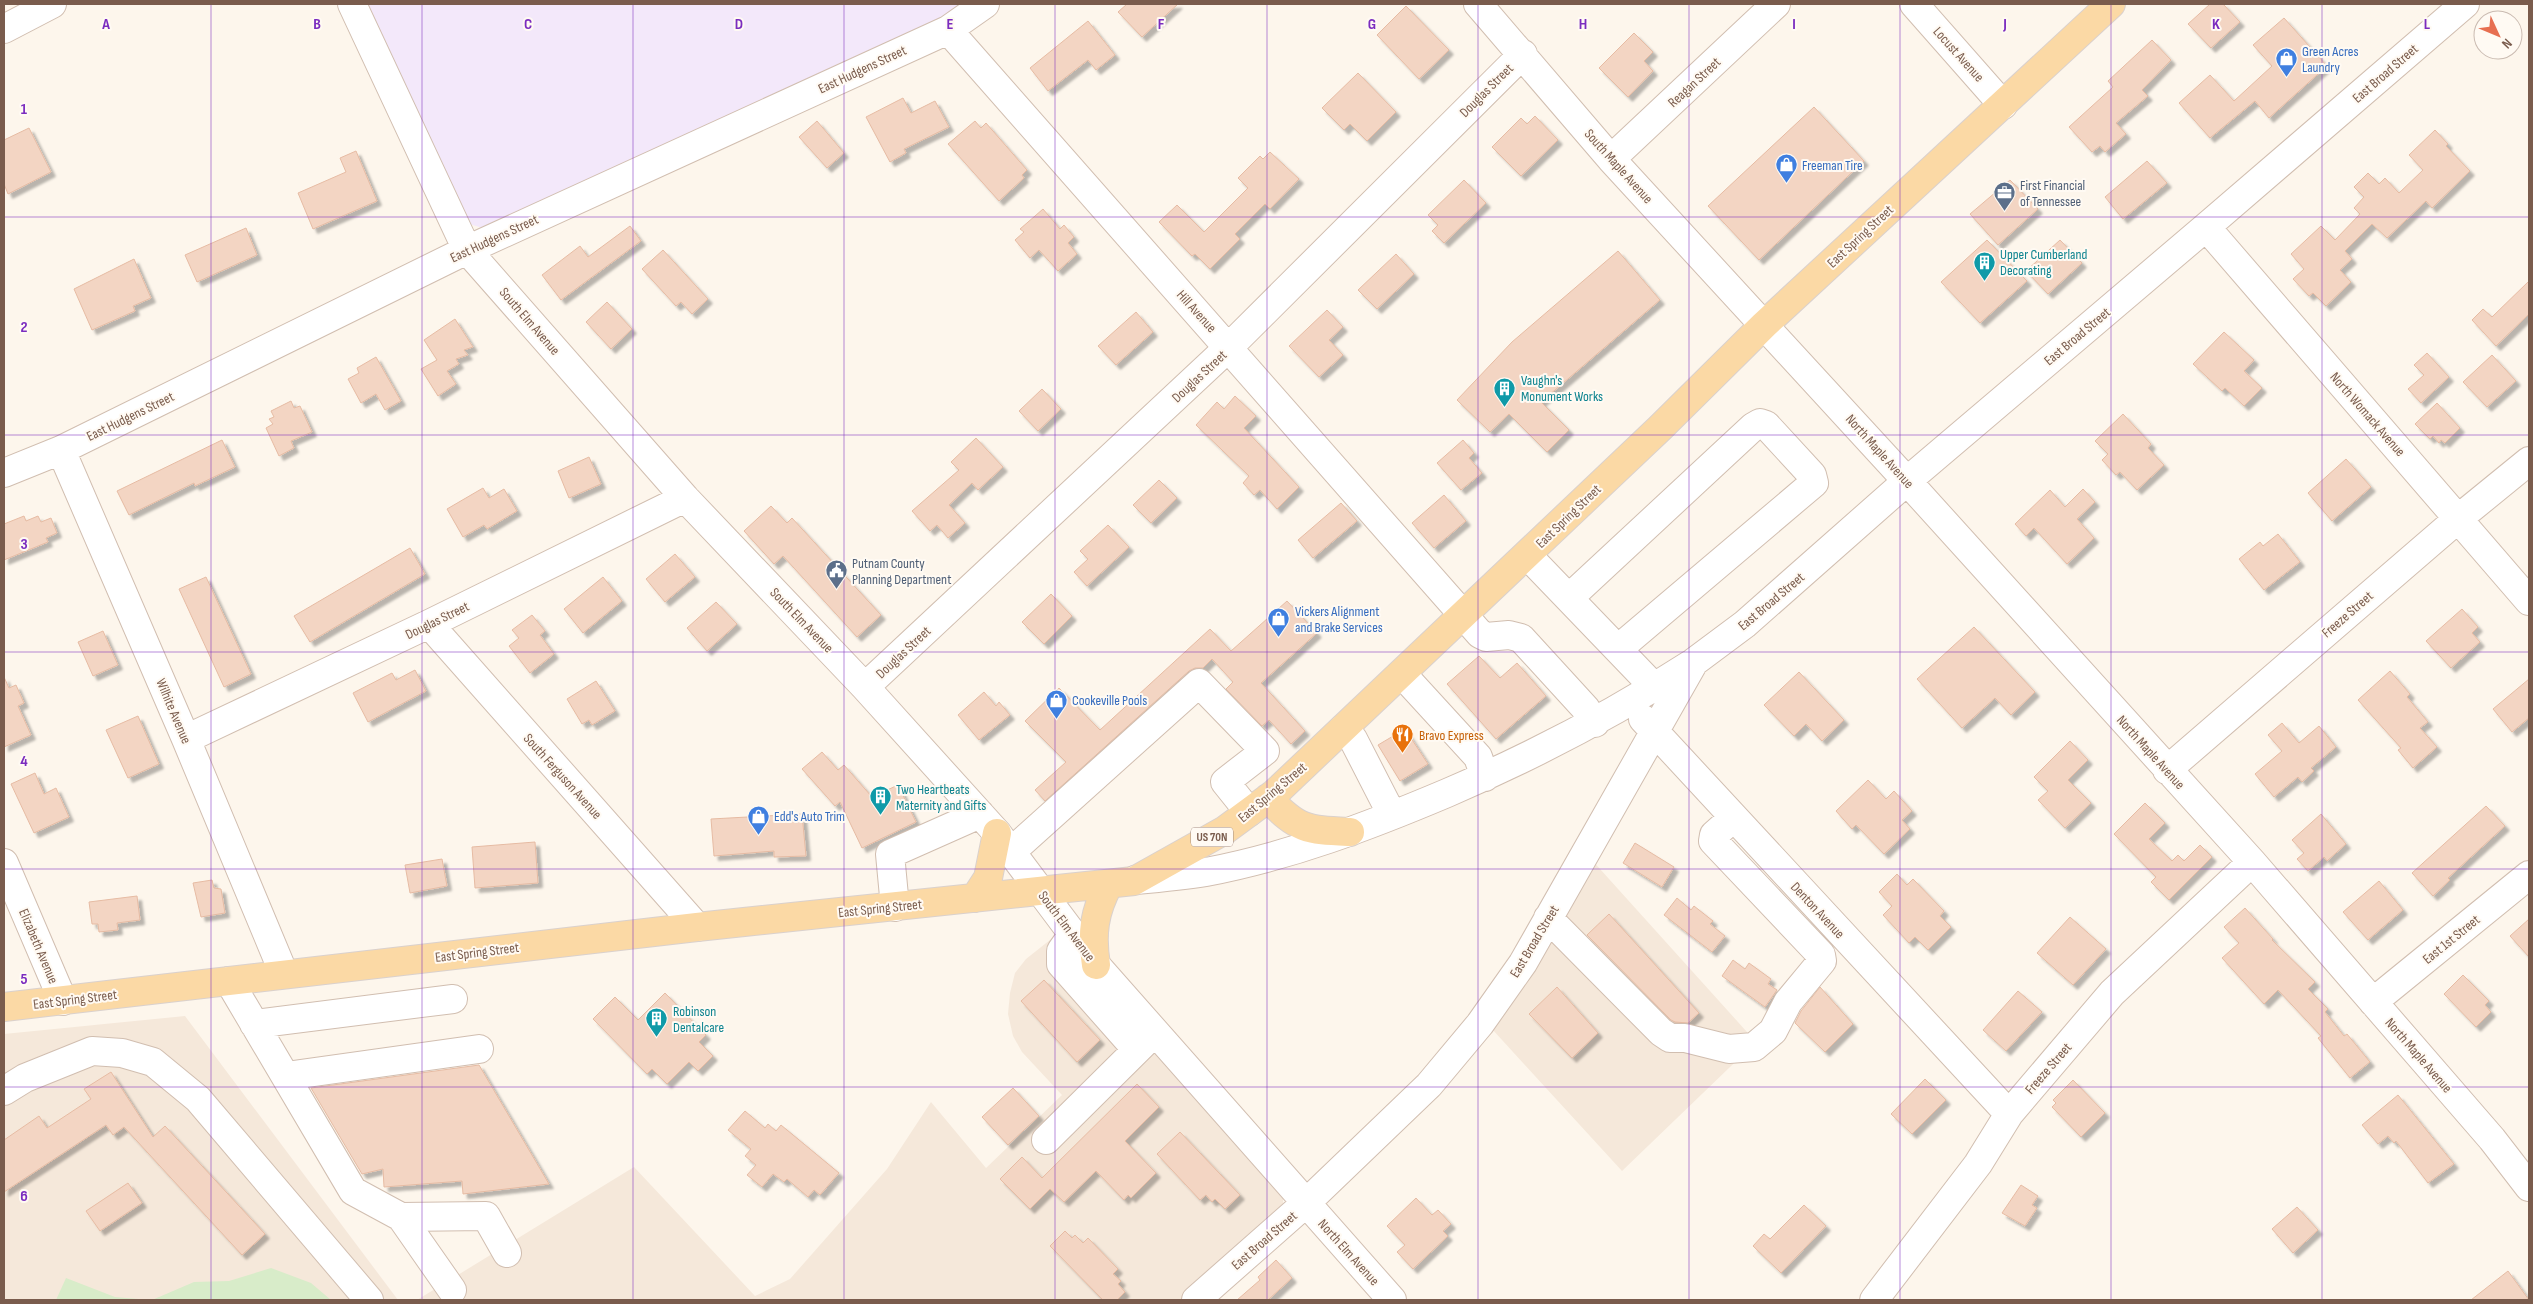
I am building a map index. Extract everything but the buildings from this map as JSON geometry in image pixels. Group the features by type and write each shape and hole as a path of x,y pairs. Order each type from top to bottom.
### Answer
{"main road":[{"name":"East Spring Street","path":"4,1007 697,927 1121,882 1225,830 1291,778 1660,428 1764,325 2111,4"},
{"path":"1258,805 1299,826 1316,831 1350,832"},
{"path":"975,898 988,878 996,833"},
{"path":"1096,965 1093,942 1095,917 1121,882"}],"street":[{"path":"4,29 52,4"},
{"name":"South Elm Avenue","path":"352,4 467,250 685,498 865,687 996,833 1096,965 1146,1041 1306,1204"},
{"name":"East Hudgens Street","path":"4,473 61,450 467,250 948,30 985,4"},
{"name":"South Maple Avenue","path":"1478,4 1523,54 1611,159 1764,325"},
{"name":"Reagan Street","path":"1611,159 1776,4"},
{"name":"Locust Avenue","path":"1914,4 2003,105"},
{"name":"East Broad Street","path":"1196,1300 1306,1204 1429,1085 1480,1024 1522,963 1694,662 1752,618 1907,481 2465,4"},
{"name":"Hill Avenue","path":"948,30 1463,615 1486,637 1509,635 1521,638 1586,709 1595,723"},
{"name":"Douglas Street","path":"865,687 1229,348 1523,54"},
{"name":"North Womack Avenue","path":"2206,227 2529,601"},
{"name":"North Maple Avenue","path":"1764,325 2252,862 2492,1139 2529,1187"},
{"path":"1568,598 1753,427 1760,424 1766,426 1812,475 1814,484 1618,649"},
{"name":"Wilhite Avenue","path":"61,450 186,739 284,974"},
{"name":"Freeze Street","path":"2167,770 2458,518 2529,461"},
{"name":"Douglas Street","path":"186,739 430,624 685,498"},
{"path":"1527,555 1655,688"},
{"name":"South Ferguson Avenue","path":"430,624 697,927"},
{"path":"1121,882 1205,872 1282,854 1350,832 1485,777 1595,723 1630,704 1694,662"},
{"path":"1402,674 1478,757 1485,777"},
{"path":"895,907 890,854 996,833 1199,683 1291,778"},
{"name":"Denton Avenue","path":"1630,704 1654,733 2009,1114"},
{"path":"1343,729 1353,740 1392,815"},
{"path":"1258,805 1225,782 1265,751"},
{"path":"1548,918 1661,1032 1670,1038 1685,1038 1730,1049 1754,1046 1773,1031 1788,1002 1822,962 1821,955 1713,840 1714,835 1733,818"},
{"name":"Freeze Street","path":"1874,1300 1978,1164 2009,1114 2112,993 2252,862"},
{"name":"Elizabeth Avenue","path":"4,863 63,1000"},
{"name":"East 1st Street","path":"2373,1002 2529,875"},
{"path":"1046,1140 1146,1041 1061,964 1060,951 1073,934"},
{"path":"229,981 353,1192 401,1217 452,1290"},
{"path":"254,1024 453,999"},
{"path":"286,1076 479,1050"},
{"path":"6,1086 92,1051 122,1053 154,1062 198,1099 369,1300"},
{"name":"North Elm Avenue","path":"1306,1204 1392,1300"},
{"path":"401,1217 486,1216 507,1253"}],"shaded area":[{"path":"366,4 960,4 919,33 486,229 466,223"},
{"path":"1591,859 1756,1042 1622,1171 1492,1029"},
{"path":"1055,936 1283,1196 1283,1204 1271,1218 1181,1300 417,1300 634,1167 755,1296 790,1279 887,1169 931,1102 986,1168 1062,1095 1022,1052 1013,1036 1008,1014 1010,993 1015,973 1026,959"},
{"path":"185,1016 398,1300 4,1300 4,1034"}],"green space":[{"path":"271,1268 311,1283 331,1300 152,1300 194,1282 229,1281"},
{"path":"66,1278 115,1297 150,1300 56,1300"}],"place":[{"name":"Green Acres Laundry","path":"2286,78"},
{"name":"Freeman Tire","path":"1786,184"},
{"name":"First Financial of Tennessee","path":"2004,212"},
{"name":"Upper Cumberland Decorating","path":"1984,281"},
{"name":"Vaughn's Monument Works","path":"1505,407"},
{"name":"Putnam County Planning Department","path":"836,590"},
{"name":"Vickers Alignment and Brake Services","path":"1279,638"},
{"name":"Cookeville Pools","path":"1056,719"},
{"name":"Bravo Express","path":"1403,754"},
{"name":"Two Heartbeats Maternity and Gifts","path":"880,816"},
{"name":"Edd's Auto Trim","path":"758,835"},
{"name":"Robinson Dentalcare","path":"657,1038"}]}
